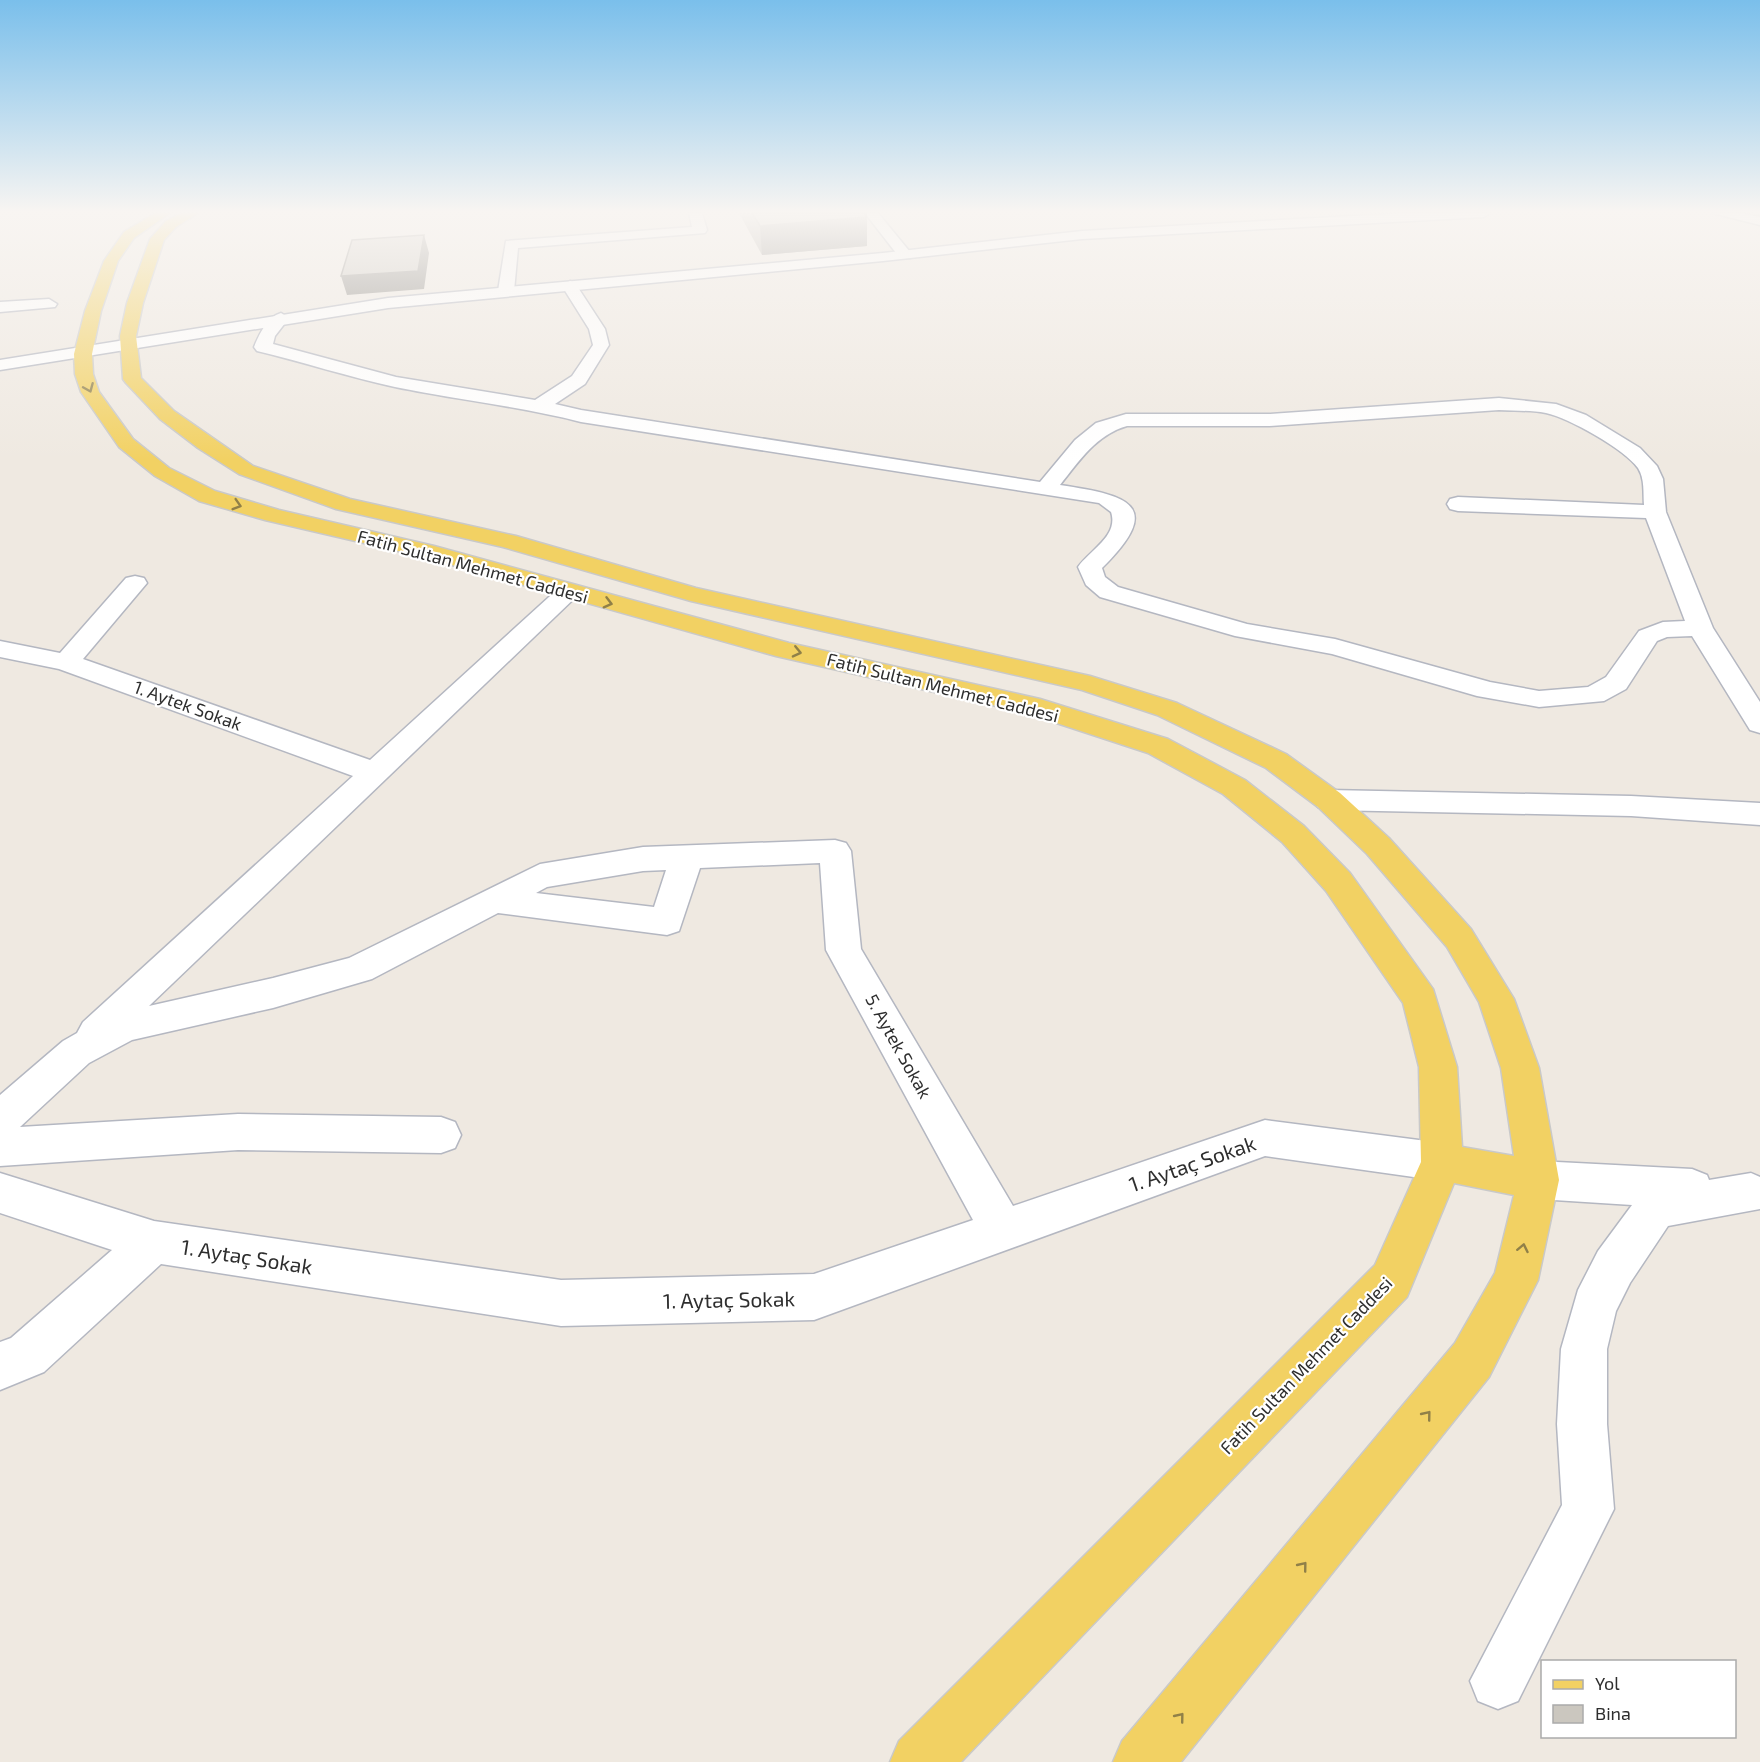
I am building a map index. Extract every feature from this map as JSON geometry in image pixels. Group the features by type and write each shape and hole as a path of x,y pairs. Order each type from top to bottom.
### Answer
{"main road":[{"name":"Fatih Sultan Mehmet Caddesi","path":"99,295 85,348 84,374 90,392 126,443 162,472 207,496 273,516 426,551 785,650 1030,705 1158,746 1234,788 1293,834 1338,882 1420,999 1438,1067 1442,1162 1391,1281 920,1762"},
{"name":"Fatih Sultan Mehmet Caddesi","path":"138,295 128,341 132,379 167,415 205,444 246,470 344,504 508,541 691,594 1090,684 1167,709 1230,737 1276,761 1329,800 1378,846 1430,902 1459,938 1496,999 1520,1068 1538,1180 1516,1280 1472,1360 1143,1762"},
{"path":"1442,1162 1538,1180"}],"street":[{"path":"128,341 297,308 430,295"},
{"path":"0,365 128,341 449,295"},
{"path":"540,405 579,380 601,345 597,329 576,295"},
{"path":"0,307 50,304"},
{"path":"281,318 267,335 263,347 294,352 394,382 540,405 581,416 1047,487 1105,498 1120,510 1124,521 1119,536 1090,567 1094,580 1109,592 1244,631 1335,647 1487,690 1539,699 1594,695 1616,683 1648,636 1663,630 1700,628"},
{"path":"0,358 85,348"},
{"path":"1047,487 1082,444 1103,427 1126,420 1270,420 1499,404 1549,408 1579,419 1633,452 1647,466 1650,472 1655,512 1700,628 1760,724"},
{"path":"1458,504 1655,512"},
{"path":"66,662 135,583"},
{"path":"0,1120 76,1052 373,772 569,592"},
{"name":"1. Aytek Sokak","path":"0,649 66,662 373,772"},
{"path":"1329,800 1630,806 1760,814"},
{"name":"5. Aytek Sokak","path":"686,860 835,851 844,950 1002,1229"},
{"path":"76,1052 123,1027 273,993 359,969 540,876 577,868 643,860 686,860 667,922 495,900"},
{"path":"0,1147 238,1132 441,1135"},
{"name":"1. Aytaç Sokak","path":"0,1193 154,1242 561,1304 814,1297 1266,1138 1442,1162"},
{"path":"1538,1180 1756,1191"},
{"path":"1498,1681 1588,1509 1582,1424 1584,1349 1594,1306 1614,1267 1656,1208 1756,1191"},
{"path":"0,1366 27,1355 154,1242"}]}
